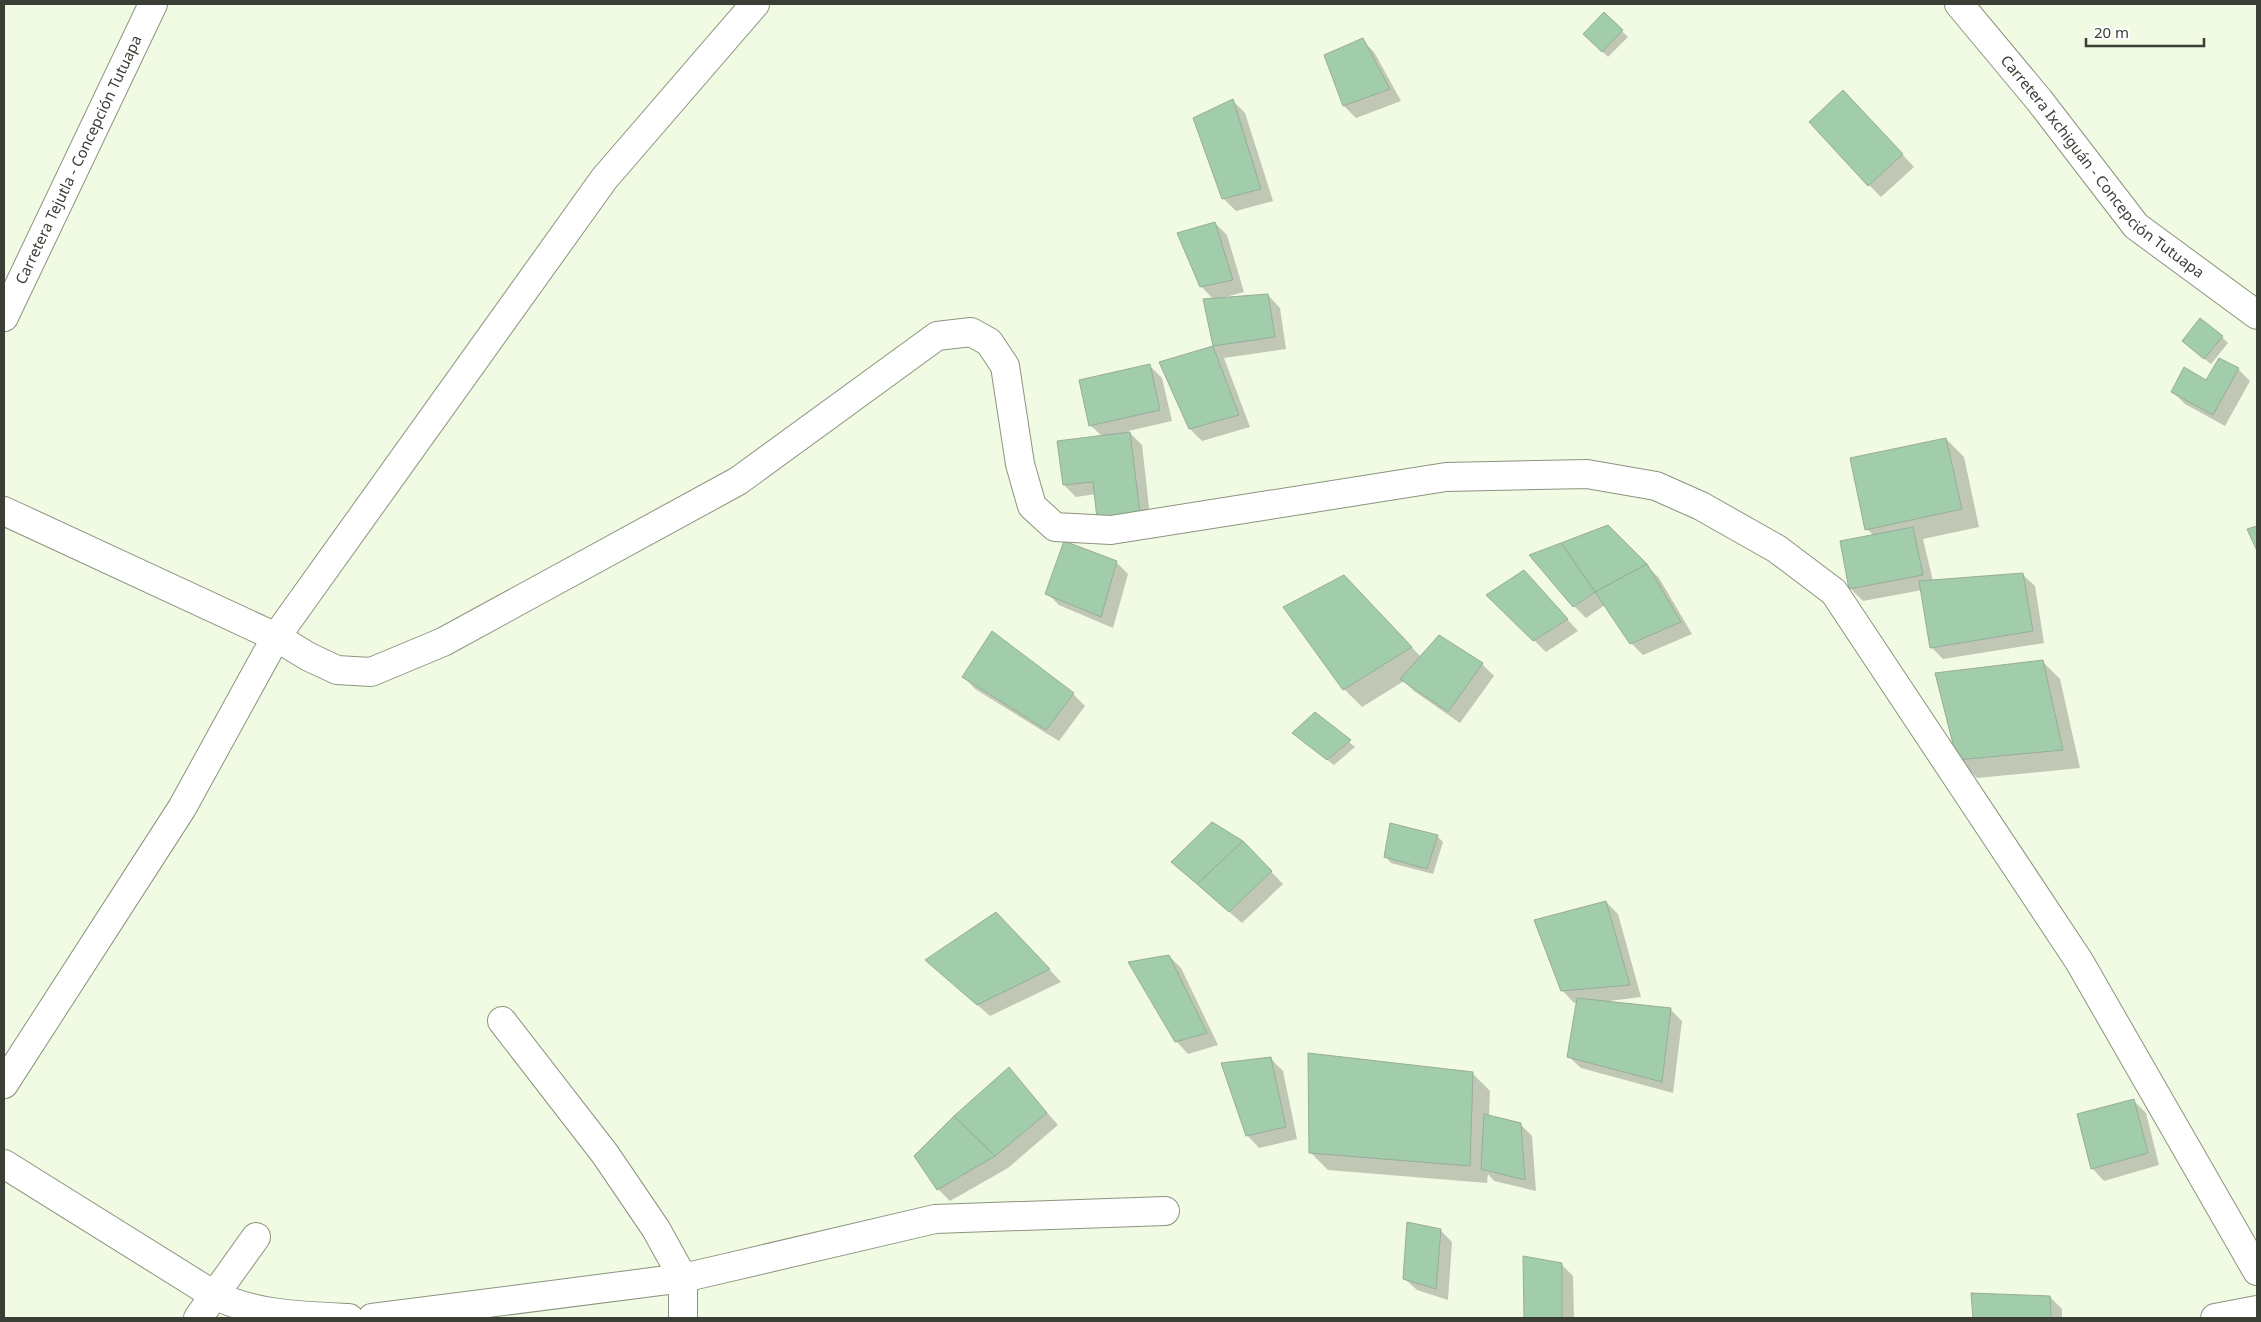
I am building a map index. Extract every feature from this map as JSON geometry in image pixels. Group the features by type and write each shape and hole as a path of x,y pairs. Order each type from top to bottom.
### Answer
{"street":[{"name":"Carretera Tejutla - Concepción Tutuapa","path":"4,317 153,4"},
{"path":"4,1084 182,808 276,637 604,179 755,4"},
{"name":"Carretera Ixchiguán - Concepción Tutuapa","path":"1959,4 2039,100 2136,226 2257,315"},
{"path":"4,511 276,637 309,657 337,670 371,672 443,642 738,481 938,336 971,332 989,342 1005,366 1020,464 1032,506 1055,527 1111,530 1446,477 1587,474 1656,486 1701,506 1777,548 1834,592 2079,961 2257,1271"},
{"path":"502,1021 605,1154 656,1229 683,1278 683,1318"},
{"path":"4,1164 214,1296 231,1303 284,1314 349,1318"},
{"path":"372,1318 683,1278 936,1219 1165,1211"},
{"path":"198,1318 256,1237"},
{"path":"2215,1318 2257,1310"}],"building":[{"path":"1604,12 1623,30 1602,52 1583,34"},
{"path":"1363,38 1390,89 1343,106 1324,55"},
{"path":"1843,90 1903,154 1868,186 1809,122"},
{"path":"1233,99 1261,189 1222,199 1193,118"},
{"path":"1215,222 1233,280 1200,287 1177,233"},
{"path":"1268,294 1275,337 1213,346 1203,299"},
{"path":"2200,318 2223,336 2204,359 2182,341"},
{"path":"1213,346 1239,415 1189,429 1159,362"},
{"path":"2219,358 2239,368 2213,415 2171,392 2184,367 2206,380"},
{"path":"1150,364 1160,410 1089,426 1079,380"},
{"path":"1130,432 1140,513 1097,519 1093,482 1063,485 1057,441"},
{"path":"1946,438 1962,509 1865,530 1850,458"},
{"path":"1608,525 1647,564 1595,592 1561,543"},
{"path":"2257,526 2257,551 2247,529"},
{"path":"1913,527 1923,575 1849,589 1840,541"},
{"path":"1064,541 1117,561 1101,617 1045,594"},
{"path":"1561,543 1595,592 1573,607 1529,555"},
{"path":"1647,564 1681,622 1630,644 1595,592"},
{"path":"1524,570 1568,619 1533,641 1486,595"},
{"path":"2023,573 2033,631 1930,648 1919,581"},
{"path":"1344,575 1412,647 1343,690 1283,607"},
{"path":"992,631 1074,693 1046,730 962,677"},
{"path":"1439,635 1483,663 1448,712 1400,679"},
{"path":"2043,660 2063,750 1957,760 1935,673"},
{"path":"1315,712 1351,740 1327,760 1292,733"},
{"path":"1212,822 1243,841 1197,884 1171,862"},
{"path":"1390,823 1438,835 1427,869 1384,857"},
{"path":"1243,841 1272,871 1229,912 1197,884"},
{"path":"1606,901 1630,985 1561,991 1534,920"},
{"path":"996,912 1050,969 977,1005 925,960"},
{"path":"1169,955 1207,1033 1175,1042 1128,962"},
{"path":"1577,998 1671,1008 1662,1082 1567,1057"},
{"path":"1308,1053 1473,1072 1470,1166 1309,1153"},
{"path":"1271,1057 1286,1127 1246,1136 1221,1063"},
{"path":"1009,1067 1047,1113 995,1156 954,1116"},
{"path":"2134,1099 2148,1153 2091,1169 2077,1114"},
{"path":"1484,1114 1521,1123 1525,1180 1481,1169"},
{"path":"954,1116 995,1156 937,1190 914,1156"},
{"path":"1407,1222 1441,1229 1436,1289 1403,1279"},
{"path":"1523,1256 1562,1263 1562,1318 1524,1318"},
{"path":"1971,1293 2050,1296 2051,1318 1973,1318"}]}
